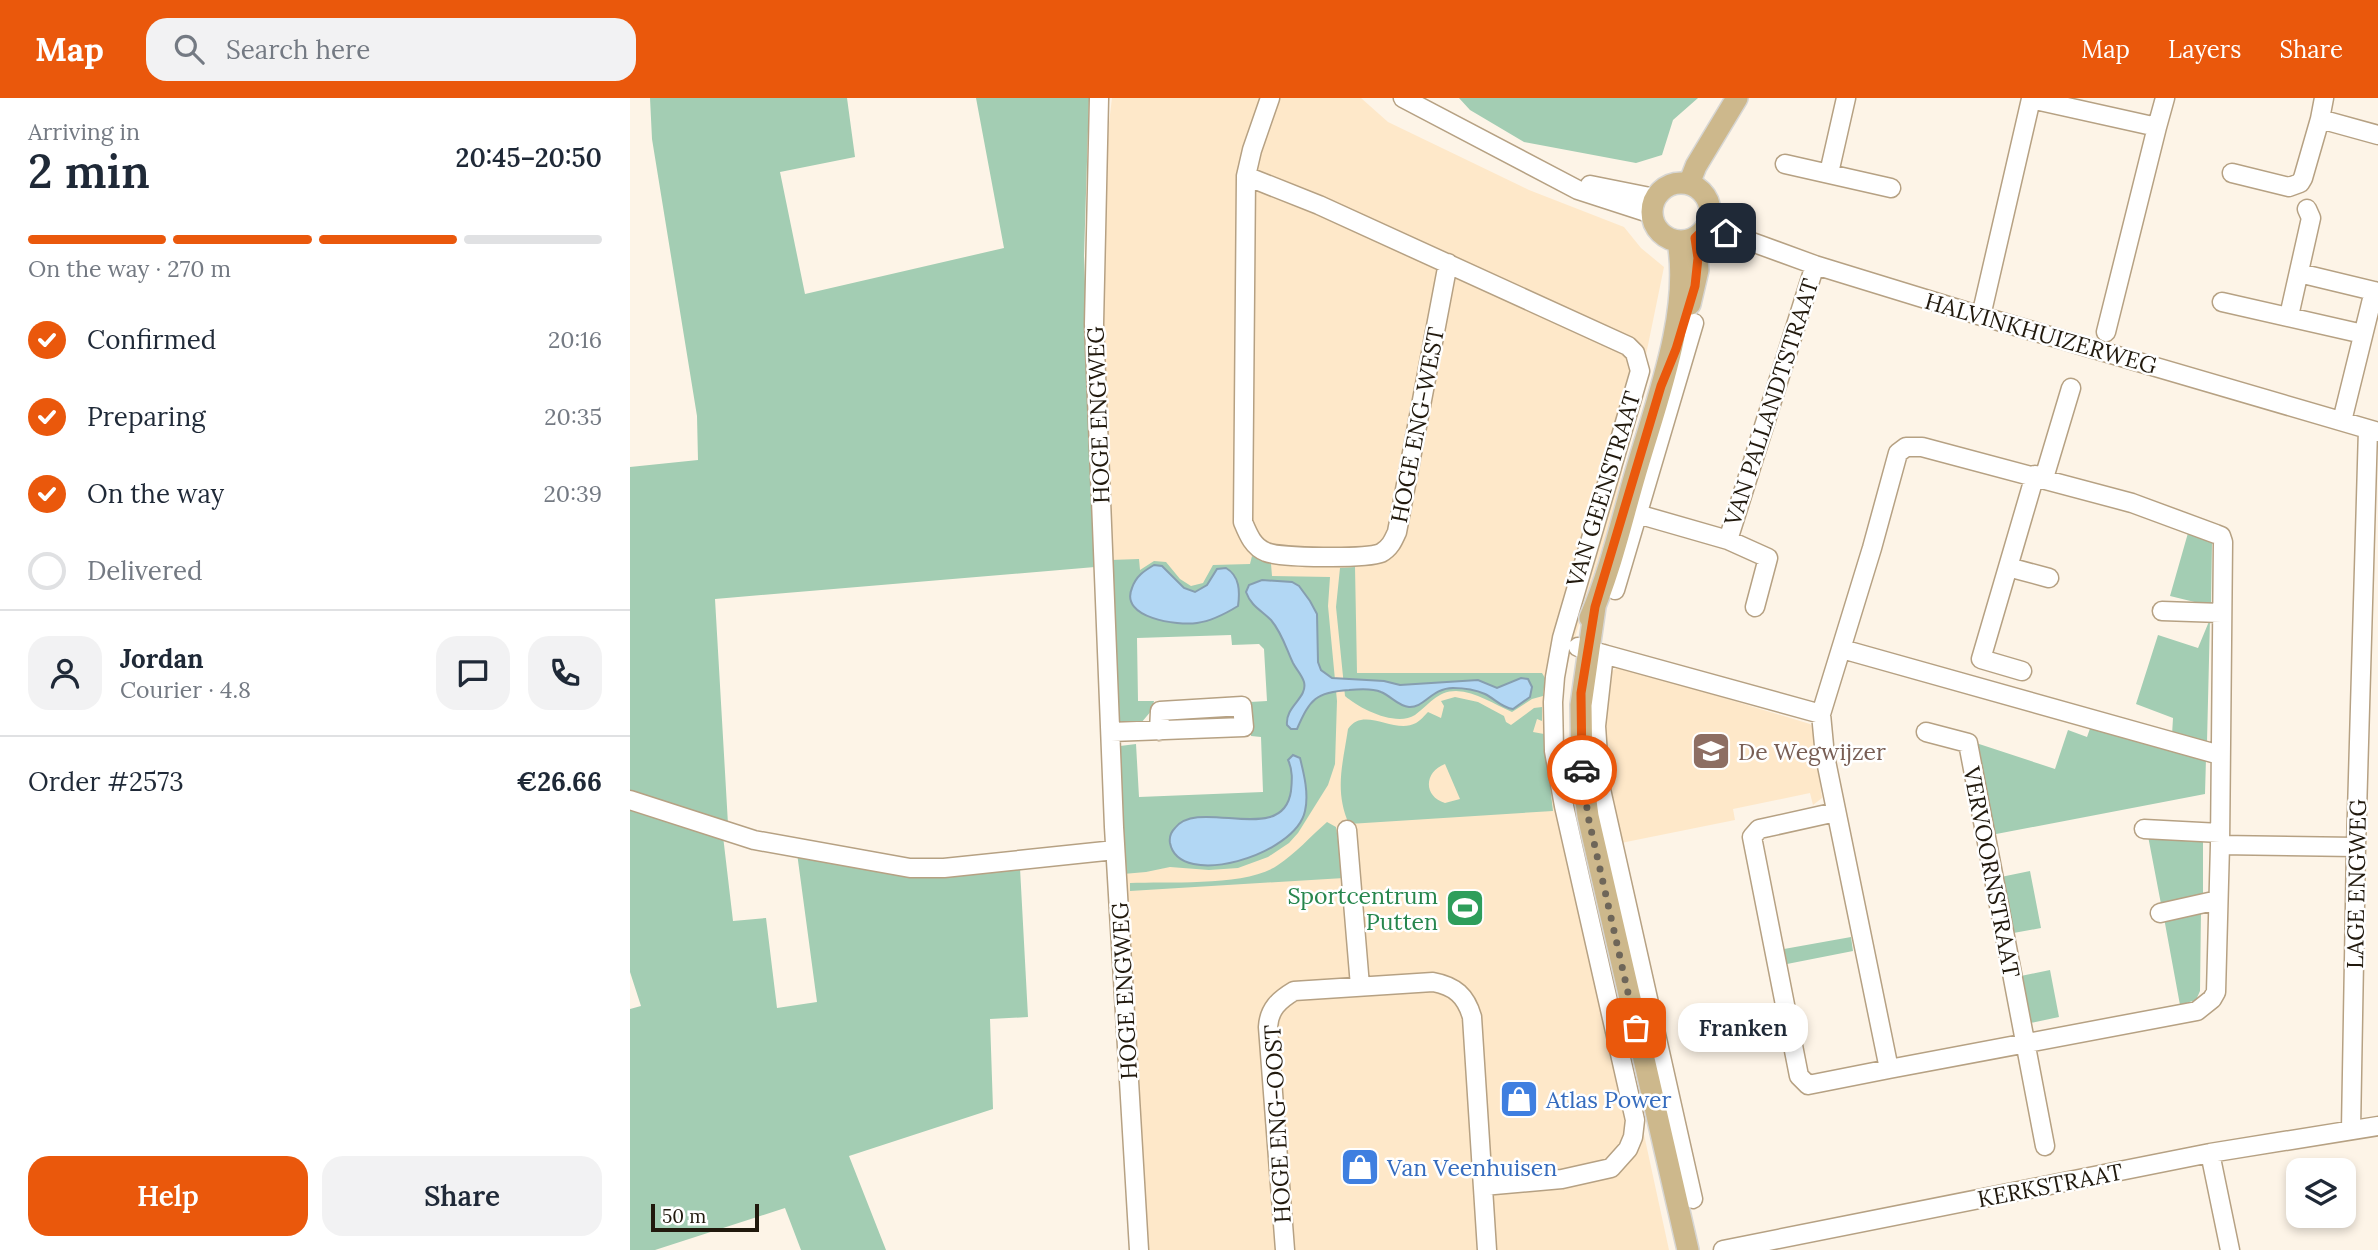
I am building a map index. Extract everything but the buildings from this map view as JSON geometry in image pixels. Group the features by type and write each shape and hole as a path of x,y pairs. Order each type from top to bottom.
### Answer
{"main road":[{"path":"1695,187 1714,162 1734,105"},
{"path":"1673,184 1695,187 1710,204 1711,215 1694,235 1661,234 1654,206 1662,189 1673,184"},
{"name":"VAN GEENSTRAAT","path":"1688,1250 1588,816 1569,754 1567,730 1572,672 1590,650 1595,607 1631,512 1661,386 1676,349 1695,286 1698,258 1694,235"}],"street":[{"name":"HOGE ENGWEG","path":"1099,98 1094,324 1115,850 1139,1250"},
{"name":"HOGE ENG-WEST","path":"1270,98 1246,176 1243,522 1250,539 1264,552 1286,556 1365,556 1380,553 1392,544 1397,532 1448,263"},
{"path":"1403,98 1552,177 1654,206"},
{"path":"1829,173 1846,98"},
{"path":"2106,332 2165,98"},
{"path":"2301,196 2303,178 2324,98"},
{"path":"1981,317 2029,99 2157,127"},
{"path":"2320,120 2378,135"},
{"path":"1786,164 1891,188"},
{"path":"2232,173 2289,187 2301,196 2311,218 2289,316"},
{"path":"1246,176 1319,205 1628,346 1635,353 1640,371 1562,638 1553,702 1554,751 1564,806 1635,1120 1633,1137 1628,1149 1611,1168 1562,1179 1483,1186"},
{"name":"HALVINKHUIZERWEG","path":"1694,235 1815,265 1981,317 2373,430"},
{"name":"VAN PALLANDTSTRAAT","path":"1727,540 1815,265"},
{"path":"2300,273 2376,292 2362,334 2342,421"},
{"path":"2222,302 2362,334"},
{"name":"VAN GEENSTRAAT","path":"1615,590 1631,512 1695,323"},
{"path":"1972,686 2008,567 2071,388"},
{"name":"LAGE ENGWEG","path":"2351,1129 2356,847 2373,430"},
{"path":"1836,812 1759,829 1752,837 1799,1076 1808,1085 2197,1011 2212,999 2216,992 2220,839 2221,537 2132,503 2040,477 1922,447 1906,447 1898,453 1821,714 1825,756 1889,1069"},
{"name":"VAN PALLANDTSTRAAT","path":"1631,512 1727,540 1768,558 1755,607"},
{"path":"2008,567 2049,578"},
{"path":"2162,611 2221,613"},
{"path":"1842,649 2220,755"},
{"path":"1590,650 1821,714"},
{"name":"VAN GEENSTRAAT","path":"1590,650 1600,786 1693,1199"},
{"path":"1981,659 2022,671"},
{"path":"1111,732 1159,731"},
{"name":"VERVOORNSTRAAT","path":"1926,732 1968,743 2045,1146"},
{"path":"630,800 754,840 911,868 944,868 1115,850"},
{"path":"1348,830 1360,986"},
{"path":"2144,830 2220,839 2356,847"},
{"path":"2160,913 2218,900"},
{"name":"HOGE ENG-OOST","path":"1284,1250 1268,1021 1272,1010 1281,999 1294,991 1433,982 1447,984 1459,991 1468,1003 1472,1017 1487,1250"},
{"name":"KERKSTRAAT","path":"1723,1250 2210,1153 2378,1126"},
{"path":"2210,1153 2230,1250"}],"shaded area":[{"path":"1112,98 1361,98 1388,122 1529,190 1624,227 1641,248 1664,267 1615,506 1562,687 1562,743 1574,811 1669,1250 1139,1250 1114,877 1265,797 1272,790 1267,646 1252,632 1113,635 1100,323 1106,148"},
{"name":"De Wegwijzer","path":"1619,666 1810,724 1813,728 1822,798 1813,805 1810,793 1733,809 1735,820 1621,843 1609,788 1604,742 1611,672"}],"green space":[{"path":"650,98 847,98 855,157 780,172 805,294 1004,248 976,98 1089,98 1084,256 1095,567 715,599 728,824 630,791 630,467 698,460 697,416 652,139"},
{"path":"1459,98 1698,98 1673,120 1662,155 1636,163 1524,142 1470,110"},
{"path":"2188,533 2212,543 2211,606 2170,596"},
{"path":"1252,556 1271,564 1272,576 1330,577 1328,606 1337,701 1335,764 1328,785 1298,833 1289,843 1268,857 1238,868 1209,870 1170,867 1123,874 1117,749 1120,746 1136,744 1139,797 1263,792 1261,737 1251,736 1250,702 1267,701 1264,649 1259,644 1232,645 1231,635 1137,638 1138,701 1154,701 1152,710 1141,723 1125,723 1116,718 1110,560 1139,559 1140,570 1154,561 1166,562 1180,579 1191,586 1203,583 1213,565 1250,564"},
{"path":"1355,567 1357,673 1542,673 1545,678 1543,696 1532,699 1512,712 1471,694 1449,692 1438,696 1415,715 1398,719 1378,715 1352,701 1345,696 1336,607 1340,568"},
{"path":"2210,619 2207,742 2172,735 2173,718 2136,704 2158,635 2198,648"},
{"path":"1455,697 1478,702 1504,716 1506,722 1511,725 1534,708 1542,707 1542,721 1537,719 1533,732 1544,734 1553,811 1349,824 1344,812 1341,788 1348,729 1355,722 1362,720 1407,726 1418,722 1428,712 1441,718 1444,706 1441,701","holes":["1445,764 1460,799 1445,803 1438,800 1430,790 1433,772"]},
{"path":"2092,723 2206,758 2205,794 1991,835 1973,742 2055,769 2068,730 2087,737"},
{"path":"630,807 723,836 733,921 766,918 777,1008 817,1002 797,853 948,876 1020,868 1028,1017 990,1019 993,1109 849,1156 886,1250 801,1250 785,1208 655,1250 630,1250 630,1009 641,1006 630,972"},
{"path":"1327,822 1336,827 1344,878 1130,891 1130,883 1228,880 1264,872 1291,856"},
{"path":"2148,836 2203,838 2203,895 2161,904"},
{"path":"2030,871 2041,928 2008,934 1996,878"},
{"path":"2201,910 2200,991 2196,1000 2180,1005 2164,918"},
{"path":"1851,937 1853,951 1787,964 1784,949"},
{"path":"2050,970 2059,1017 2026,1024 2016,977"}],"water":[{"path":"1154,565 1162,566 1184,588 1195,592 1207,585 1217,569 1226,568 1236,580 1239,590 1238,606 1218,617 1197,623 1177,623 1152,618 1134,607 1130,598 1138,577"},
{"path":"1262,580 1292,582 1299,586 1310,601 1317,614 1318,662 1321,670 1332,678 1384,681 1400,685 1478,680 1497,688 1521,678 1528,679 1532,687 1530,697 1513,709 1481,693 1453,688 1439,691 1409,707 1374,690 1338,691 1316,699 1310,704 1297,729 1291,729 1287,725 1287,718 1303,693 1304,682 1275,625 1248,597 1246,592 1249,585"},
{"path":"1293,755 1300,758 1306,784 1305,811 1297,827 1261,853 1238,861 1214,865 1194,864 1178,857 1170,843 1170,837 1175,828 1187,820 1202,817 1257,819 1273,816 1285,807 1292,783 1288,760"}],"way so far":[{"path":"1582,770 1588,816 1636,1028"}],"place":[{"name":"De Wegwijzer","path":"1711,751"},
{"name":"Sportcentrum Putten","path":"1465,908"},
{"name":"Franken","path":"1636,1028"},
{"name":"Atlas Power","path":"1519,1099"},
{"name":"Van Veenhuisen","path":"1360,1167"}],"route":[{"path":"1582,770 1581,693 1595,607 1661,386 1676,349 1695,286 1698,270 1695,238 1707,226 1726,233"}]}
